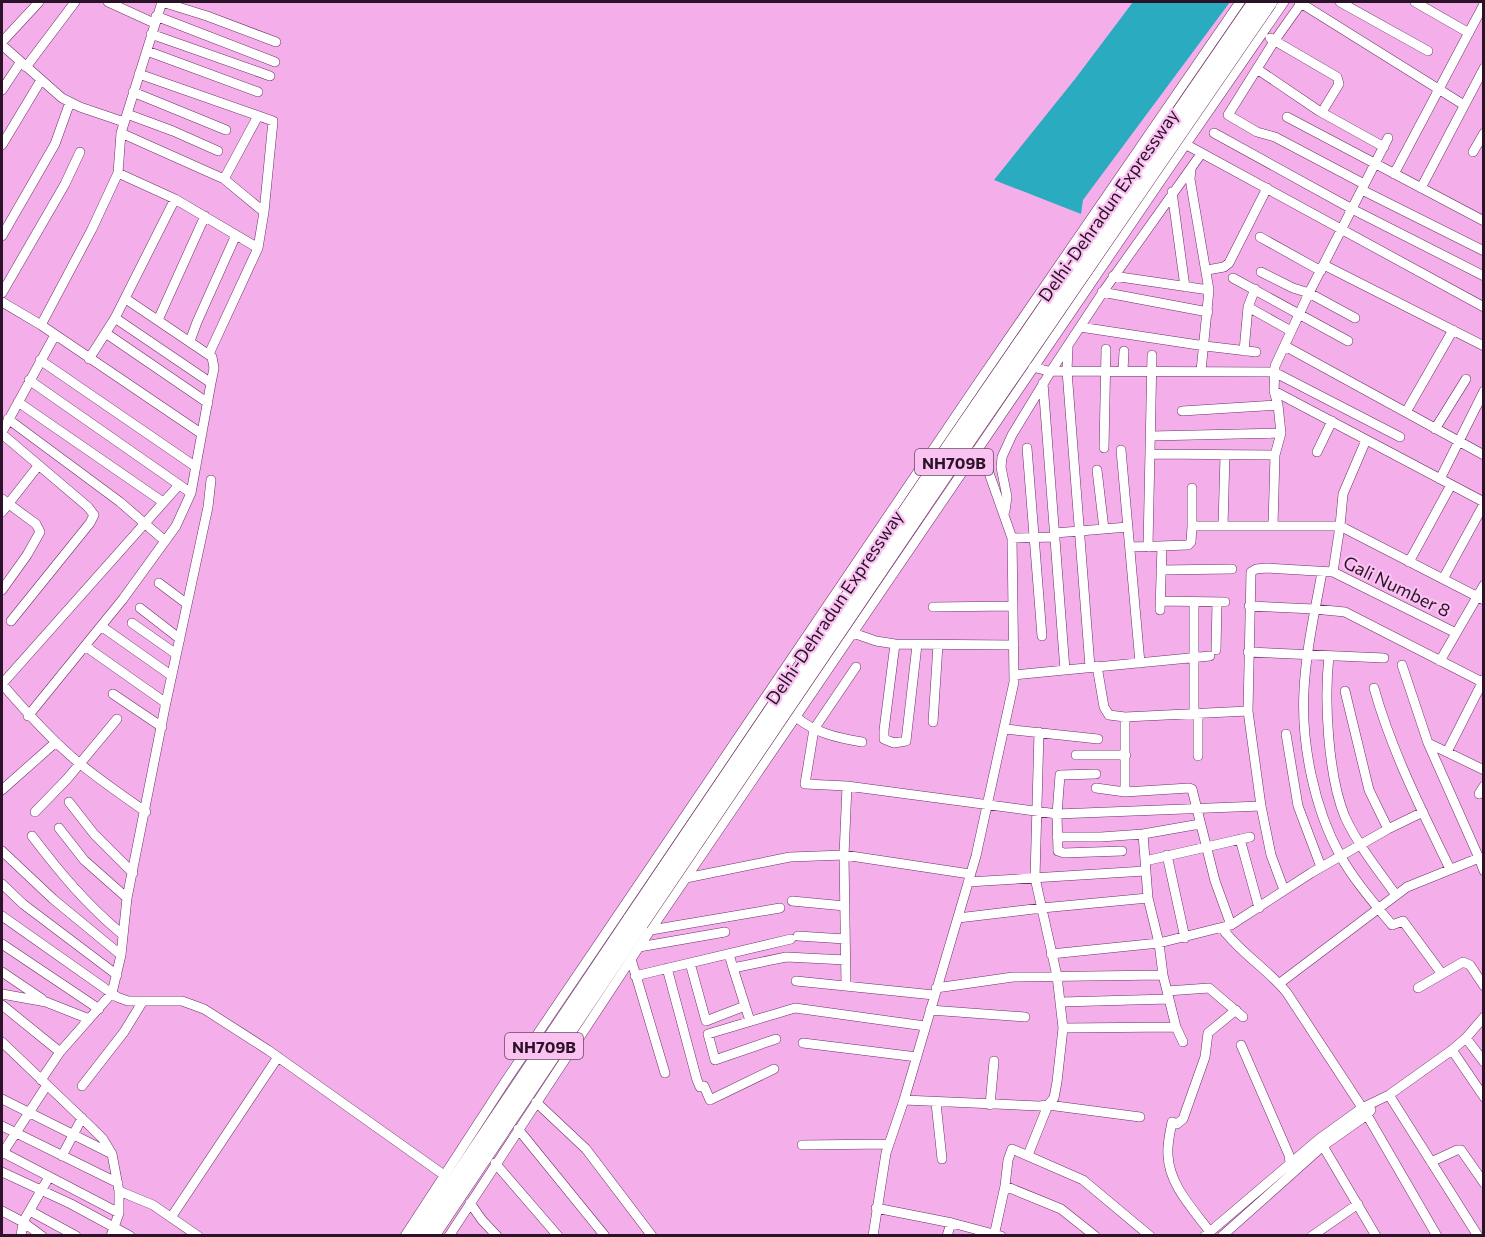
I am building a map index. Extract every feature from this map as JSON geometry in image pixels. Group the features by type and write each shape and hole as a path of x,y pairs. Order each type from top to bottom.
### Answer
{"highway":[{"name":"Delhi-Dehradun Expressway","path":"417,1236 478,1133 641,924 955,438 1255,2"},
{"name":"Delhi-Dehradun Expressway","path":"432,1236 452,1175 641,924 966,444 1270,2"}],"street":[{"path":"39,2 2,44 41,80 70,102 173,131 218,151"},
{"path":"2,90 75,2"},
{"path":"108,2 130,12 275,62"},
{"path":"130,12 134,2"},
{"path":"41,325 92,229 118,174 121,133 162,2 276,42"},
{"path":"478,1133 946,430 1240,2"},
{"path":"1284,2 1257,69 1238,85 1228,115 1265,136 1273,136 1484,251"},
{"path":"448,1236 639,947 641,924 686,878 796,717 859,635 977,458 1043,370 1269,37 1301,2 1464,105"},
{"path":"1340,2 1428,51"},
{"path":"1415,2 1469,33"},
{"path":"1394,174 1484,4"},
{"path":"151,34 270,76"},
{"path":"1269,37 1337,78 1339,84 1322,112"},
{"path":"147,51 258,92"},
{"path":"1421,188 1484,68"},
{"path":"1257,69 1322,112 1386,143 1309,293 1274,372 1274,392 1278,405 1281,434 1275,456 1273,526"},
{"path":"139,74 273,121 258,248 209,354"},
{"path":"2,145 41,80"},
{"path":"133,92 226,130"},
{"path":"2,236 55,144 70,102"},
{"path":"224,179 258,116"},
{"path":"1287,117 1484,221"},
{"path":"121,133 224,179 264,212"},
{"path":"1214,133 1352,209 1484,276"},
{"path":"1473,152 1484,133"},
{"path":"1194,150 1190,179 1209,290 1201,372"},
{"path":"1194,150 1484,307"},
{"path":"2,293 59,194 80,152"},
{"path":"1065,670 1043,370 1068,344 1113,276 1191,167"},
{"path":"118,174 175,199 258,248"},
{"path":"1207,270 1224,267 1229,263 1267,188"},
{"path":"1172,192 1185,287"},
{"path":"89,358 107,334 126,299 175,199"},
{"path":"158,320 205,216"},
{"path":"190,341 236,235"},
{"path":"1260,237 1484,346"},
{"path":"1261,272 1293,288 1309,293 1355,318"},
{"path":"1113,276 1209,290"},
{"path":"1233,278 1348,341"},
{"path":"1244,351 1248,307 1256,289"},
{"path":"1102,292 1208,312"},
{"path":"28,716 101,626 176,526 191,493 214,362 209,354 126,299"},
{"path":"2,302 41,325 202,434"},
{"path":"1248,307 1291,331"},
{"path":"115,318 211,383"},
{"path":"1080,327 1256,352"},
{"path":"1406,412 1453,330"},
{"path":"107,334 208,404"},
{"path":"11,621 94,515 88,507 2,433 55,335"},
{"path":"1068,344 1066,370 1079,531 1094,667 1106,712 1109,715 1125,717 1248,711"},
{"path":"1285,346 1484,455"},
{"path":"1104,448 1106,349"},
{"path":"1123,371 1124,351"},
{"path":"1148,547 1152,355"},
{"path":"40,360 196,467"},
{"path":"1043,370 1274,372 1400,437"},
{"path":"1436,429 1466,379"},
{"path":"30,380 191,493"},
{"path":"1004,514 1007,496 1001,467 1002,457 1012,435 1043,383"},
{"path":"1440,479 1484,391"},
{"path":"1274,392 1484,503 1443,579"},
{"path":"18,402 163,502"},
{"path":"1182,411 1278,405"},
{"path":"8,419 145,522 165,541"},
{"path":"1317,452 1332,421"},
{"path":"873,1236 876,1208 889,1144 969,878 1005,729 1014,675 1012,538 988,472 977,458 946,430"},
{"path":"1151,436 1281,434"},
{"path":"1333,572 1343,494 1366,440"},
{"path":"1027,448 1042,636"},
{"path":"1121,450 1140,663"},
{"path":"1150,454 1275,456"},
{"path":"1223,526 1225,455"},
{"path":"2,590 40,532 36,524 4,505 38,466"},
{"path":"1097,470 1104,529"},
{"path":"119,1213 2,1153 28,1112 60,1052 112,993 121,955 127,898 212,480"},
{"path":"1409,562 1451,485"},
{"path":"146,812 81,764 56,742 28,716 2,684 178,486"},
{"path":"1130,547 1189,545 1192,526 1192,488"},
{"path":"1192,526 1340,526 1480,598"},
{"path":"1012,538 1035,538 1128,527"},
{"path":"1014,675 1140,663 1213,653 1221,602 1160,606 1162,546"},
{"name":"Gali Number 8","path":"1249,606 1252,570 1283,568 1333,572 1456,633"},
{"path":"1161,570 1232,569"},
{"path":"1322,572 1307,655 1303,707 1310,772 1323,820 1340,856 1378,909 1392,925 1402,921 1442,974"},
{"path":"159,583 187,604"},
{"path":"1440,661 1480,598 1484,585"},
{"path":"1194,602 1192,657 1198,756"},
{"path":"933,607 1013,606"},
{"path":"1284,890 1271,855 1261,806 1248,711 1249,606 1345,612 1483,682 1447,752"},
{"path":"140,608 180,639"},
{"path":"132,623 176,654"},
{"path":"101,626 172,676"},
{"path":"859,635 895,644 1014,645"},
{"path":"895,644 884,730 884,739 894,743 906,741 917,645"},
{"path":"933,722 938,645"},
{"path":"85,646 166,703"},
{"path":"1248,652 1384,658"},
{"path":"1329,656 1326,695 1336,788 1345,816 1360,845 1396,895"},
{"path":"1402,664 1428,743 1484,871"},
{"path":"856,667 810,727 805,784 847,786 1058,814 1261,806"},
{"path":"1374,688 1381,714 1400,763 1450,869"},
{"path":"1345,692 1369,790 1388,829"},
{"path":"113,694 162,727"},
{"path":"796,717 810,727 837,738 862,742"},
{"path":"1125,717 1125,792"},
{"path":"35,812 81,764 117,719"},
{"path":"1005,729 1098,739"},
{"path":"1028,1155 1048,1105 1054,1098 1063,1028 1057,976 1035,878 1040,732"},
{"path":"1286,734 1298,806 1321,867"},
{"path":"2,790 56,742"},
{"path":"1428,743 1484,770"},
{"path":"1076,755 1126,755"},
{"path":"1096,774 1061,774 1058,849 1060,852 1122,851"},
{"path":"846,986 844,855 847,786"},
{"path":"1096,788 1125,792 1189,788 1194,792 1227,927 1236,946 1280,983 1365,1111 1437,1236"},
{"path":"69,802 94,834 133,873"},
{"path":"1051,954 1159,943 1227,927 1321,867 1423,812"},
{"path":"1057,837 1143,834 1200,824"},
{"path":"59,828 84,860 127,898"},
{"path":"1143,834 1148,898 1159,943 1163,975 1176,1027 1184,1042"},
{"path":"32,836 92,909 123,935"},
{"path":"1145,861 1250,837"},
{"path":"1240,839 1259,908"},
{"path":"2,851 53,899 121,955"},
{"path":"686,878 790,857 844,855 969,878 1035,878 1145,871"},
{"path":"1167,855 1185,938"},
{"path":"1280,983 1396,895 1420,880 1479,858"},
{"path":"2,885 23,904 117,975"},
{"path":"958,918 1148,898"},
{"path":"792,901 845,906"},
{"path":"641,924 780,908"},
{"path":"2,916 117,998 128,1001 182,1002 197,1006 227,1022 391,1136 452,1175 405,1236"},
{"path":"639,947 725,932"},
{"path":"635,975 795,938 845,939"},
{"path":"2,944 99,1009"},
{"path":"729,954 750,1021"},
{"path":"733,968 791,957 846,960"},
{"path":"631,959 665,1072"},
{"path":"690,963 706,1021 745,1006"},
{"path":"1418,988 1461,963 1467,963 1484,986"},
{"path":"667,968 697,1080 700,1087 704,1086 710,1100 774,1069"},
{"path":"2,972 46,1002"},
{"path":"796,981 935,992 1013,977 1163,975"},
{"path":"1061,1002 1168,995 1209,988 1240,1014 1208,1034 1205,1057 1183,1119 1177,1124 1172,1122 1168,1154 1170,1171 1176,1185 1207,1234 1290,1164 1452,1050 1467,1038 1484,1017"},
{"path":"2,994 46,1002 89,1019"},
{"path":"81,1086 124,1032 143,1001"},
{"path":"2,1005 60,1052"},
{"path":"776,1039 715,1060 708,1034 790,1009 925,1026"},
{"path":"930,1010 1025,1017"},
{"path":"1063,1028 1176,1027"},
{"path":"1467,1038 1484,1062"},
{"path":"803,1042 916,1057"},
{"path":"2,1044 82,1118 103,1139 112,1154 119,1187 119,1213 113,1231"},
{"path":"1241,1045 1289,1155 1290,1164"},
{"path":"1452,1050 1484,1097"},
{"path":"172,1216 278,1057"},
{"path":"990,1105 994,1061"},
{"path":"1389,1095 1478,1236"},
{"path":"2,1099 112,1154"},
{"path":"904,1100 990,1105 1048,1105 1140,1117"},
{"path":"536,1102 586,1149 652,1236"},
{"path":"936,1103 942,1159"},
{"path":"62,1156 82,1118"},
{"path":"2,1126 172,1216 198,1236"},
{"path":"518,1130 605,1236"},
{"path":"1321,1142 1373,1234"},
{"path":"1222,1236 1233,1232 1321,1142"},
{"path":"802,1145 889,1144"},
{"path":"876,1208 951,1223 973,1232 997,1235 1008,1160 1012,1149 1083,1180 1150,1236"},
{"path":"1431,1162 1461,1150 1484,1183"},
{"path":"495,1163 558,1236"},
{"path":"2,1172 113,1231 130,1236"},
{"path":"21,1236 23,1222 49,1177"},
{"path":"1005,1186 1061,1209 1095,1236"},
{"path":"470,1203 497,1236"},
{"path":"1312,1236 1358,1204"},
{"path":"2,1211 23,1222 42,1236"},
{"path":"30,1211 76,1236"},
{"path":"947,1236 951,1223"}],"shaded area":[{"path":"1133,2 1230,2 1083,200 1081,214 994,180 1075,79"}]}
